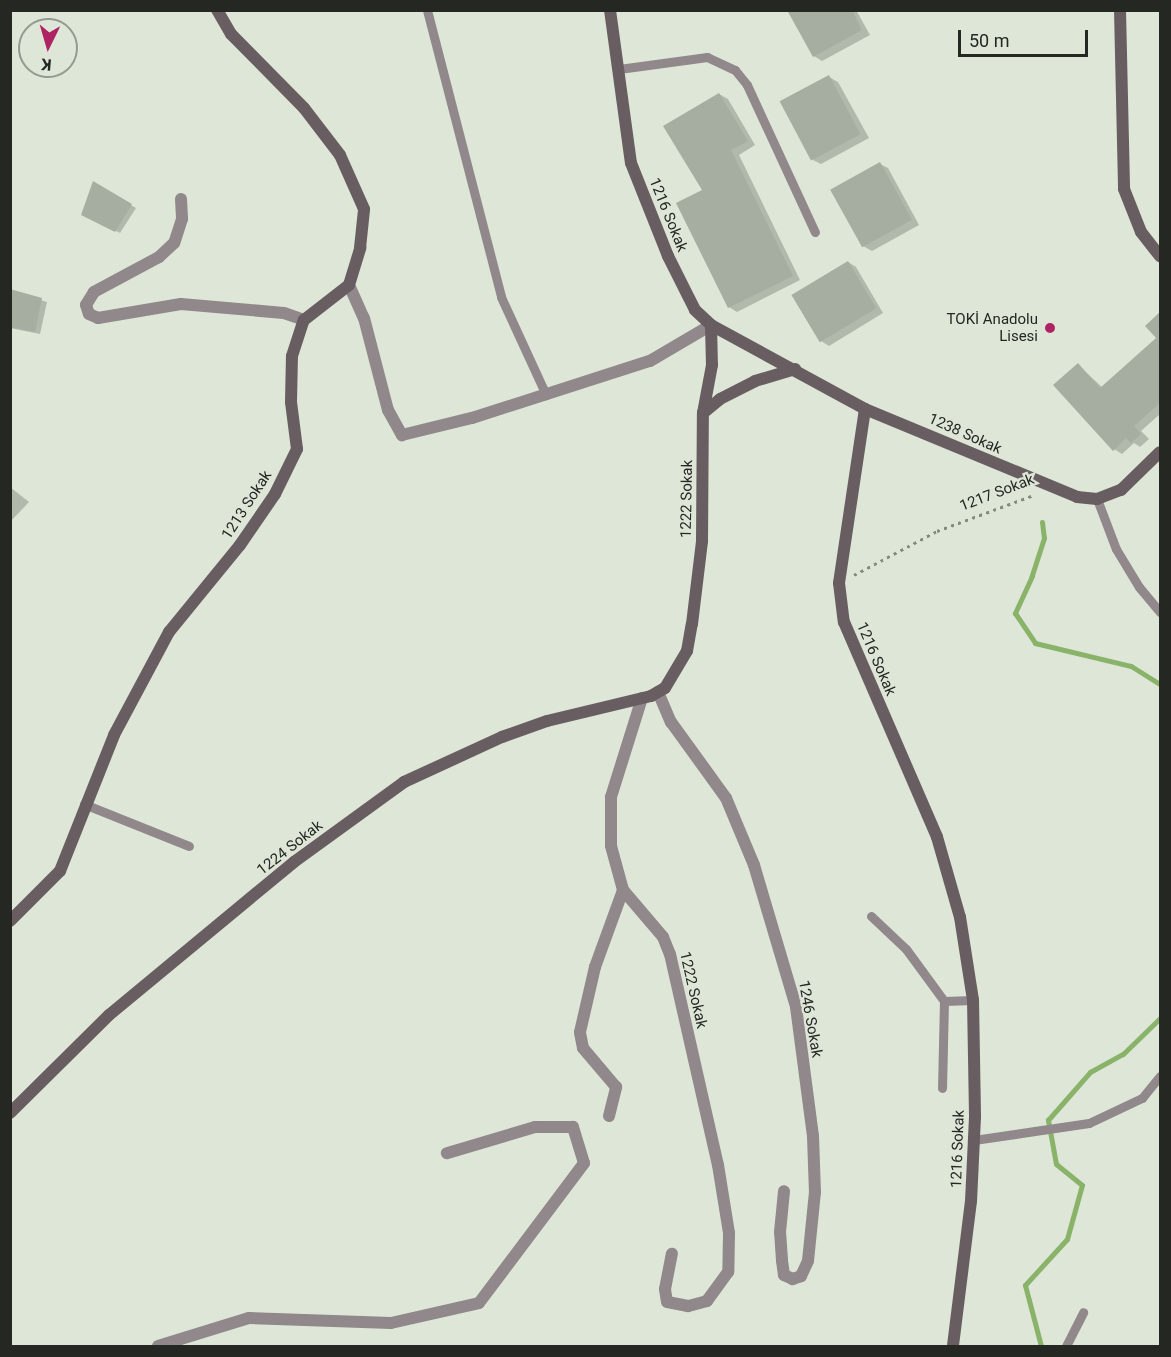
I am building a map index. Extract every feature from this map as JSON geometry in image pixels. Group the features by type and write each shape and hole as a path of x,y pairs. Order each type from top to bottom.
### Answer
{"street":[{"path":"181,199 182,219 174,243 159,257 94,292 86,304 89,314 98,318 181,304 285,313 304,320 349,285 364,232 364,209 354,182 340,155 304,108 231,34 217,10"},
{"name":"1216 Sokak","path":"610,10 631,164 668,256 695,309 711,325 865,408 839,583 844,622 937,837 960,917 973,1000 974,1140 971,1201 953,1347"},
{"path":"1120,10 1125,189 1141,232 1161,256"},
{"path":"349,285 363,318 388,410 402,435 546,395 650,361 711,325"},
{"name":"1213 Sokak","path":"10,921 60,871 84,804 140,681 169,632 240,545 275,494 297,449 291,402 292,356 304,320"},
{"name":"1222 Sokak","path":"658,692 665,688 687,651 692,624 702,541 703,413 712,365 711,325"},
{"path":"703,413 720,399 755,381 795,369"},
{"name":"1238 Sokak","path":"865,408 1053,488"},
{"path":"1097,499 1121,490 1161,452"},
{"name":"1217 Sokak","path":"1053,488 1077,497 1097,499"},
{"path":"642,698 658,692"},
{"name":"1246 Sokak","path":"658,692 671,722 726,798 754,866 796,1006 813,1136 815,1192 808,1261 801,1276 793,1279 784,1275 782,1260 780,1232 784,1191"},
{"name":"1222 Sokak","path":"642,698 611,797 611,846 624,890 663,937 670,954 718,1165 729,1233 728,1272 707,1301 688,1306 667,1302 665,1289 672,1254"},
{"name":"1224 Sokak","path":"10,1113 117,1008 294,862 404,782 451,758 547,721 642,698"},
{"path":"609,1116 616,1087 583,1048 580,1032 601,948 624,890"},
{"path":"158,1347 249,1318 391,1323 479,1303 584,1163 573,1127 535,1127 447,1152"}],"lane":[{"path":"427,10 501,297 546,395"},
{"path":"619,69 708,57 735,70 747,85 815,232"},
{"path":"1097,499 1116,549 1139,587 1161,612"},
{"path":"84,804 189,846"},
{"path":"871,916 906,949 944,1001 942,1088"},
{"path":"944,1001 973,1000"},
{"path":"974,1140 1089,1123 1142,1098 1161,1076"},
{"path":"1066,1347 1083,1312"}],"path":[{"name":"1217 Sokak","path":"839,583 937,531 1053,488"}],"building":[{"path":"787,10 852,10 862,30 813,57"},
{"path":"829,75 860,134 811,160 780,101"},
{"path":"719,93 748,141 731,150 793,276 728,308 676,203 702,190 663,126"},
{"path":"880,162 912,220 862,247 830,190"},
{"path":"93,181 132,204 115,232 81,215"},
{"path":"848,261 876,308 820,342 791,295"},
{"path":"10,289 42,298 35,332 10,327"},
{"path":"1161,311 1161,402 1134,426 1141,434 1131,443 1126,438 1113,451 1053,385 1078,363 1100,388 1156,338 1145,326"}],"waterway":[{"path":"1042,522 1044,538 1032,576 1015,613 1035,643 1131,666 1160,684"},
{"path":"1041,1346 1025,1285 1067,1239 1082,1185 1056,1164 1048,1120 1090,1072 1123,1054 1160,1018"}],"place":[{"name":"TOKİ Anadolu Lisesi","path":"1050,328"}]}
